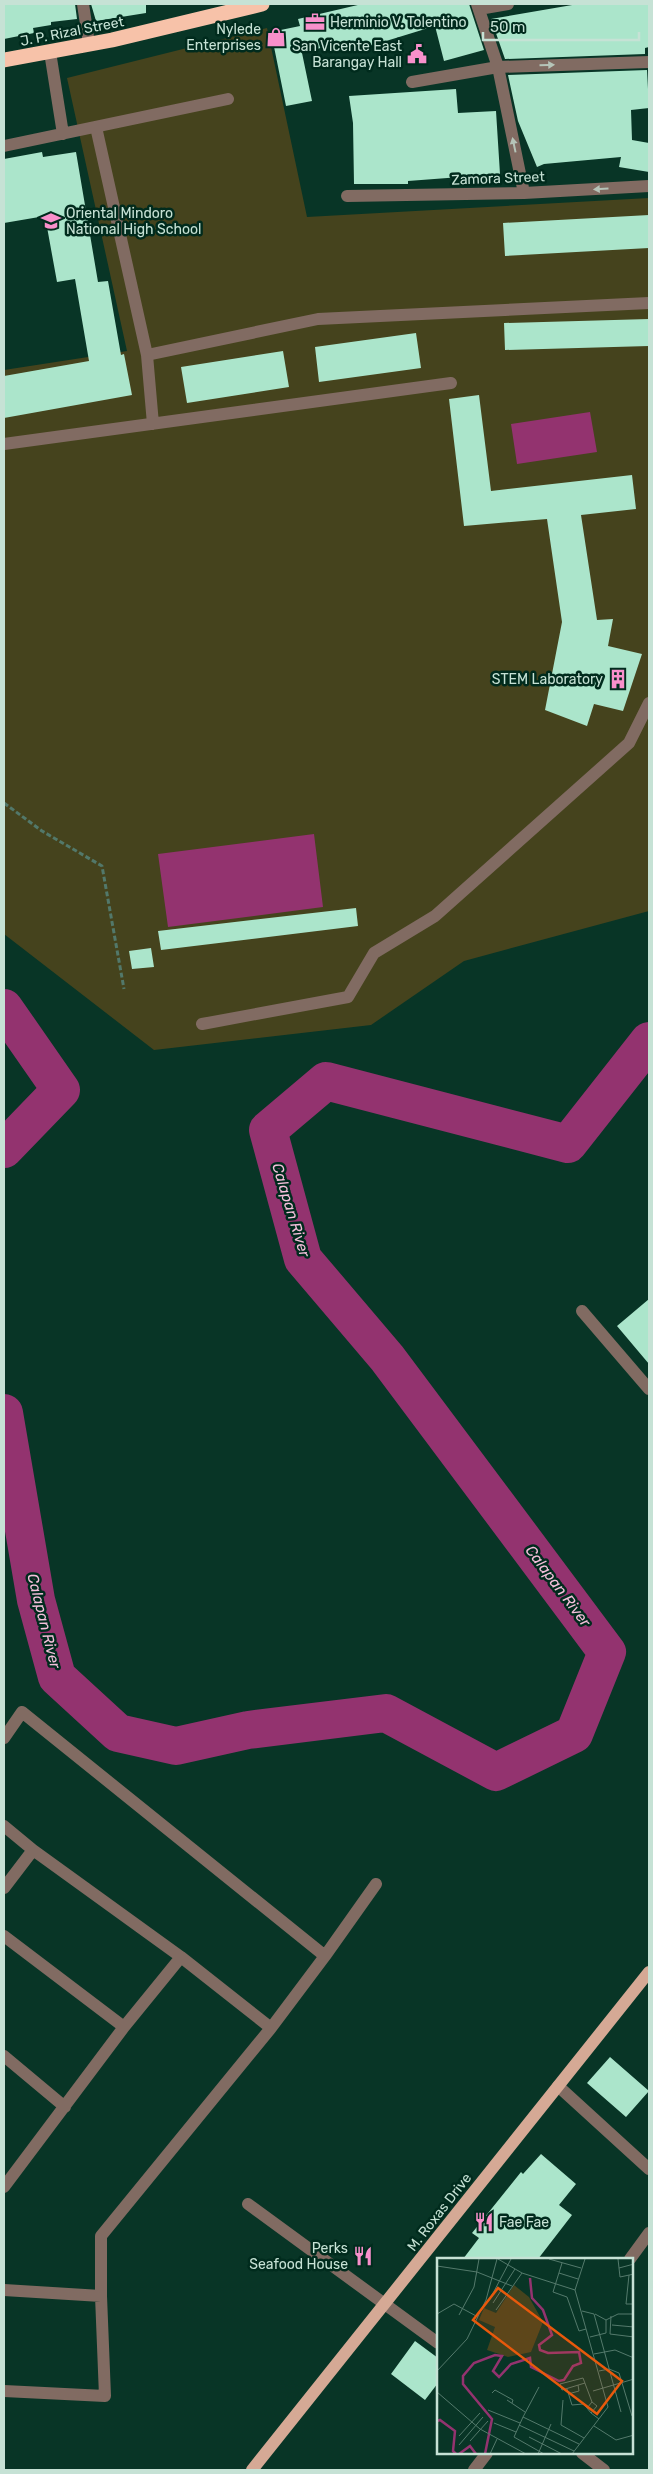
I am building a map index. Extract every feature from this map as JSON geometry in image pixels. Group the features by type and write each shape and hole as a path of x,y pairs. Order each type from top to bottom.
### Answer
{"highway":[{"name":"J. P. Rizal Street","path":"4,60 89,44 262,4"}],"main road":[{"name":"M. Roxas Drive","path":"252,2470 649,1972"}],"street":[{"path":"83,4 89,44"},
{"path":"508,4 478,6 498,67 524,193"},
{"path":"50,52 63,134"},
{"path":"412,82 498,67 649,62"},
{"path":"4,146 228,99"},
{"path":"96,127 147,355 153,424"},
{"name":"Zamora Street","path":"346,196 524,193 649,186"},
{"path":"147,355 318,319 649,303"},
{"path":"4,444 451,383"},
{"path":"202,1024 348,997 374,953 435,916 629,743 649,703"},
{"path":"582,1311 649,1389"},
{"path":"4,1738 22,1712 325,1956"},
{"path":"4,1826 33,1850 181,1958 271,2028"},
{"path":"4,1888 33,1850"},
{"path":"4,2391 105,2396 101,2296 102,2236 271,2028 376,1884"},
{"path":"4,1936 124,2027"},
{"path":"4,2187 124,2027 181,1958"},
{"path":"4,2056 65,2107"},
{"path":"558,2086 649,2169"},
{"path":"248,2204 437,2342"},
{"path":"631,2258 649,2233"},
{"path":"4,2290 101,2296"},
{"path":"474,2470 486,2454"},
{"path":"583,2454 604,2470"}],"path":[{"path":"4,803 42,831 102,866 124,989"}],"shaded area":[{"path":"267,28 307,217 649,198 649,911 464,961 371,1025 154,1050 4,934 4,370 127,351 67,78"},
{"path":"590,412 597,452 517,464 511,424"},
{"path":"314,834 323,907 168,927 158,854"}],"building":[{"path":"4,4 75,4 77,19 51,22 51,25 33,28 34,33 4,39"},
{"path":"91,4 146,4 146,13 96,21"},
{"path":"362,4 469,4 484,50 444,61 435,26 373,45 351,48 350,40 302,53 312,101 286,106 271,32 300,26 298,19"},
{"path":"578,4 649,4 649,47 645,48 645,54 505,59 491,19"},
{"path":"647,70 649,108 631,110 632,140 649,143 649,172 619,167 621,157 544,164 537,167 518,121 508,75"},
{"path":"456,89 458,113 496,111 500,174 408,181 408,184 354,184 353,123 349,96"},
{"path":"42,152 43,157 76,152 98,282 108,281 121,355 124,354 132,395 4,418 4,376 89,361 75,279 57,282 45,216 4,223 4,159"},
{"path":"649,215 649,248 505,256 503,223"},
{"path":"649,319 649,346 505,350 504,323"},
{"path":"416,333 421,368 319,382 315,347"},
{"path":"283,351 289,387 187,403 181,367"},
{"path":"479,395 491,491 632,475 636,509 581,515 597,620 613,619 608,646 642,654 623,711 594,704 587,726 545,710 562,622 547,519 464,526 449,399"},
{"path":"356,908 358,926 161,950 158,931"},
{"path":"151,948 154,967 132,969 129,951"},
{"path":"649,1299 649,1364 617,1326"},
{"path":"610,2057 649,2091 626,2117 587,2083"},
{"path":"541,2154 576,2184 559,2205 572,2215 539,2258 464,2258 479,2238 472,2233 521,2172 523,2174"},
{"path":"415,2341 437,2357 437,2384 425,2400 391,2374"}],"waterway":[{"name":"Calapan River","path":"4,1008 61,1090 4,1149"},
{"name":"Calapan River","path":"4,1413 36,1600 57,1677 118,1733 176,1746 248,1730 386,1713 496,1772 574,1734 607,1652 388,1359 303,1259 268,1130 326,1081 568,1144 649,1041"}],"place":[{"name":"Herminio V. Tolentino","path":"315,22"},
{"name":"Nylede Enterprises","path":"276,37"},
{"name":"San Vicente East Barangay Hall","path":"417,54"},
{"name":"Oriental Mindoro National High School","path":"51,221"},
{"name":"STEM Laboratory","path":"618,679"},
{"name":"Fae Fae","path":"484,2222"},
{"name":"Perks Seafood House","path":"363,2256"}]}
